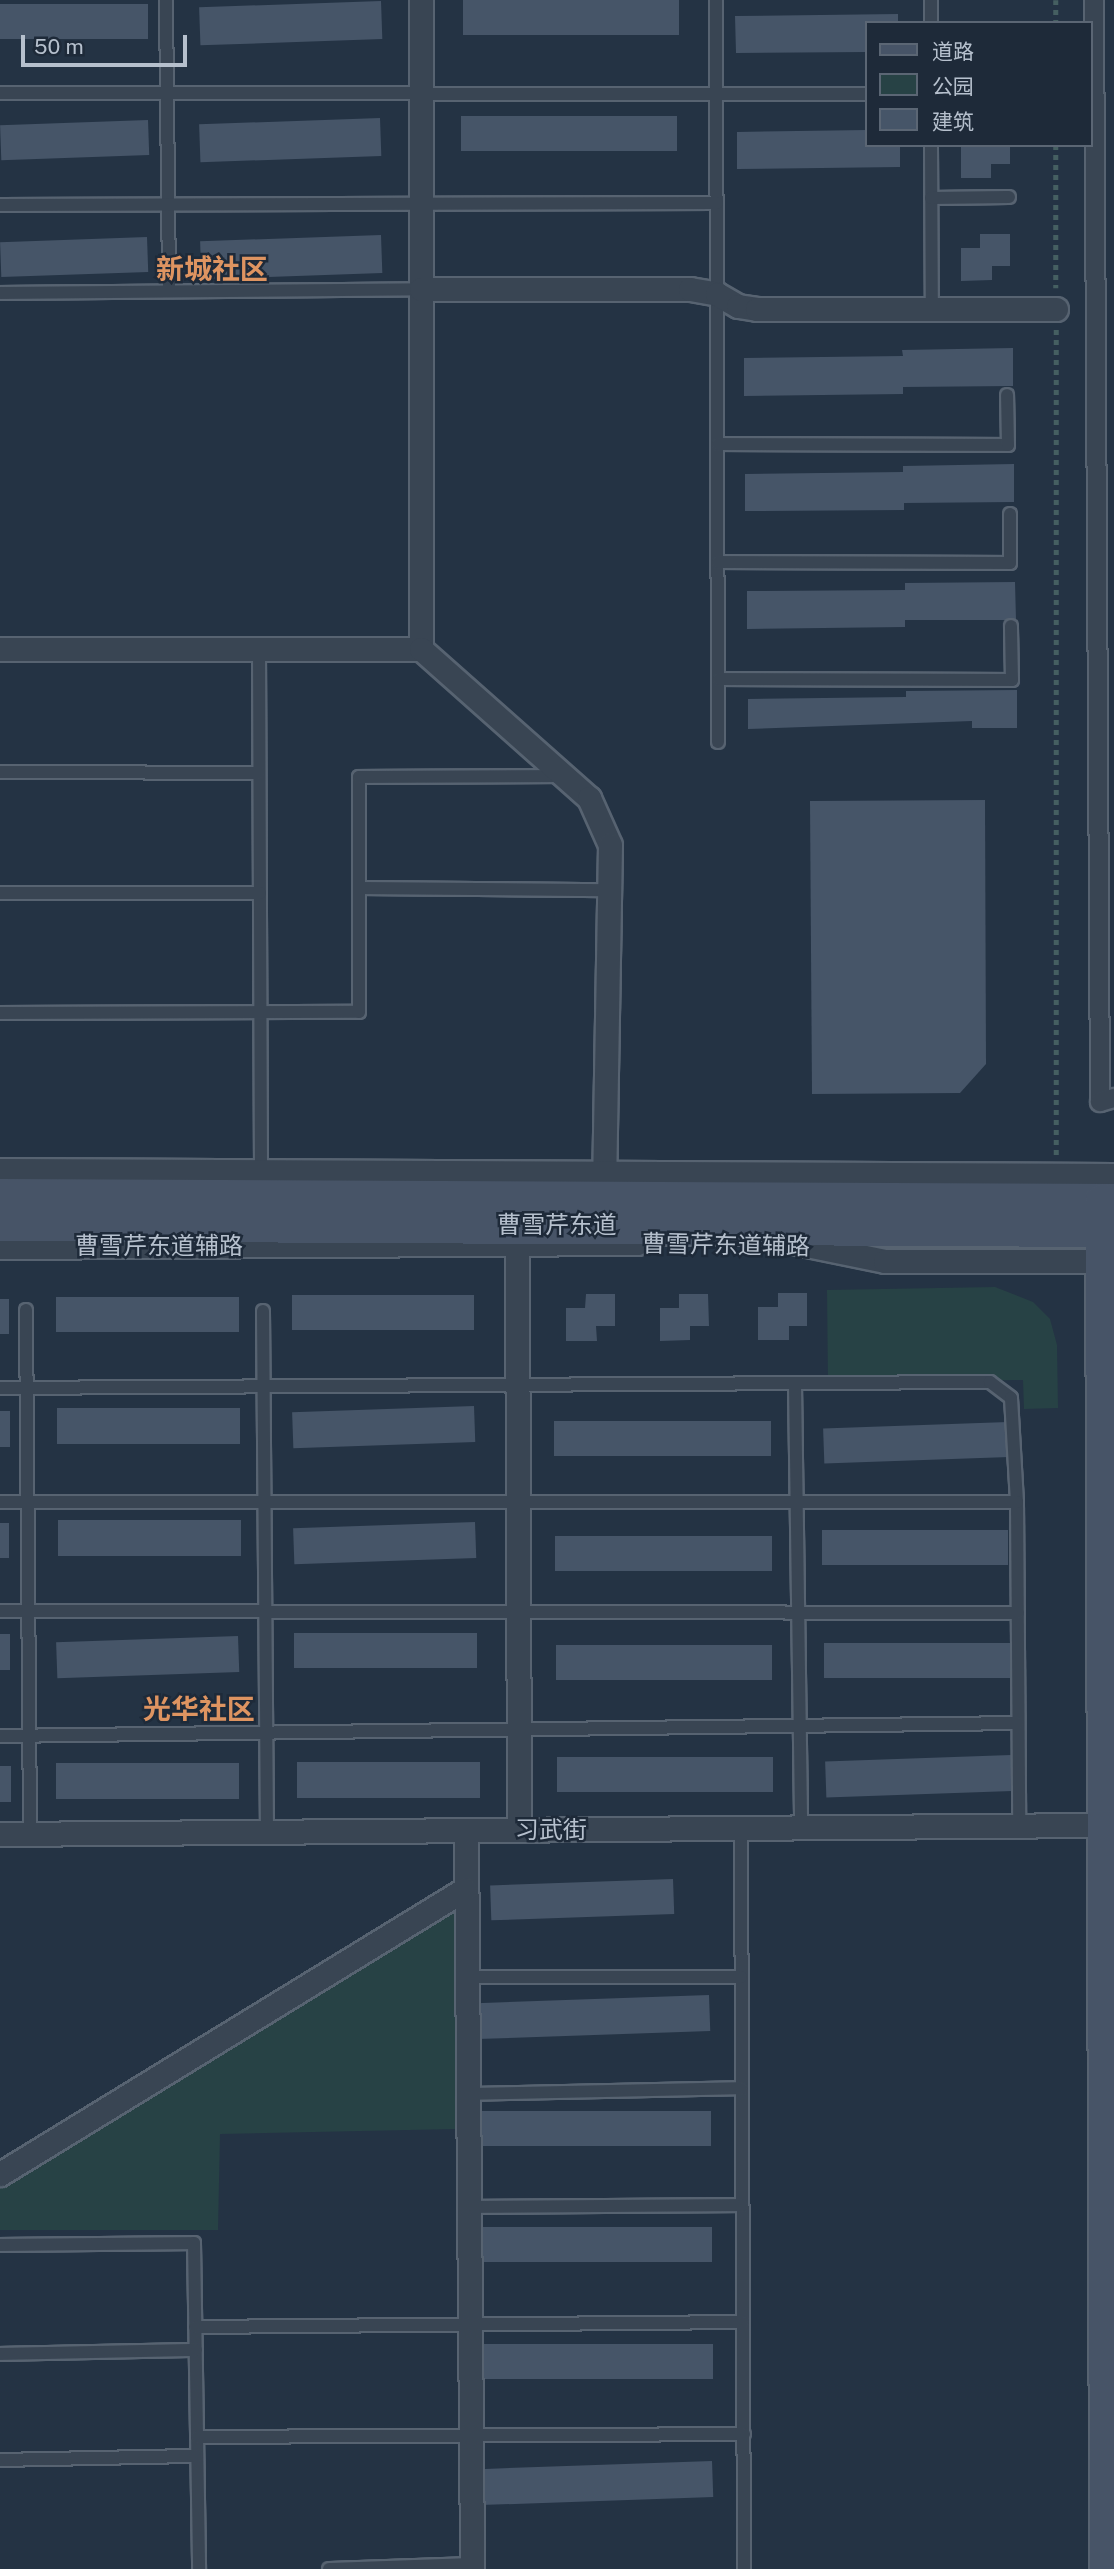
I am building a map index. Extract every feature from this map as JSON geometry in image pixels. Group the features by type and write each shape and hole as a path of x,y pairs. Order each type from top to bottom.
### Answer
{"main road":[{"name":"曹雪芹东道","path":"0,1195 604,1185 1109,1222"},
{"name":"曹雪芹东道","path":"0,1224 1109,1222"},
{"path":"1107,2569 1102,1825 1109,1222"}],"street":[{"path":"421,0 421,649"},
{"path":"1094,0 1100,1102 1114,1098"},
{"path":"421,289 690,289 717,294 737,306 757,309 1056,309"},
{"path":"0,649 421,649 565,776 589,798 610,845 604,1185"},
{"path":"0,1170 261,1172 604,1185 1047,1175 1109,1222"},
{"name":"曹雪芹东道辅路","path":"0,1247 802,1241 885,1261 1109,1222"},
{"path":"517,1245 519,1830"},
{"name":"习武街","path":"0,1834 1102,1825"},
{"path":"466,1830 472,2567"},
{"path":"0,2174 465,1889"}],"lane":[{"path":"166,0 169,292"},
{"path":"716,0 718,742"},
{"path":"931,0 931,21"},
{"path":"0,93 866,94"},
{"path":"931,147 933,310"},
{"path":"931,198 1009,197"},
{"path":"0,205 717,203"},
{"path":"0,293 421,289"},
{"path":"718,444 1008,445 1007,395"},
{"path":"718,562 1010,563 1010,514"},
{"path":"719,679 1012,680 1011,626"},
{"path":"259,649 261,1172"},
{"path":"0,772 259,772"},
{"path":"0,1013 359,1012 359,777 565,776"},
{"path":"359,888 609,890"},
{"path":"0,893 260,893"},
{"path":"26,1310 30,1834"},
{"path":"263,1311 267,1832"},
{"path":"0,1388 990,1382 1011,1398 1017,1502 1018,1826"},
{"path":"795,1385 801,1828"},
{"path":"0,1502 1017,1502"},
{"path":"0,1611 1018,1613"},
{"path":"0,1736 1018,1723"},
{"path":"741,1828 744,2569"},
{"path":"466,1977 741,1977"},
{"path":"467,2094 742,2088"},
{"path":"468,2207 743,2204"},
{"path":"0,2245 194,2243 199,2569"},
{"path":"195,2327 469,2322 743,2322"},
{"path":"0,2354 196,2350"},
{"path":"197,2437 744,2434"},
{"path":"0,2460 197,2456"},
{"path":"329,2569 472,2567"}],"path":[{"path":"1056,0 1056,21"},
{"path":"1047,1175 1059,1138 1056,147"}],"green space":[{"path":"995,1287 1033,1302 1050,1319 1057,1345 1058,1408 1024,1409 1023,1380 828,1383 827,1290"},
{"path":"458,1884 456,2129 220,2134 218,2230 0,2230 0,2172"}],"building":[{"path":"463,0 679,0 679,35 463,35"},
{"path":"381,1 382,39 200,45 199,7"},
{"path":"0,4 148,4 148,39 0,39"},
{"path":"898,14 898,21 866,21 866,52 736,53 735,16"},
{"path":"461,116 677,116 677,151 461,151"},
{"path":"380,118 381,156 200,162 199,124"},
{"path":"148,120 149,155 1,160 0,125"},
{"path":"866,130 866,147 900,147 900,167 737,169 737,132"},
{"path":"961,147 1010,147 1010,164 991,164 991,178 961,178"},
{"path":"980,234 1010,234 1010,266 992,266 992,280 961,281 961,248 980,248"},
{"path":"381,235 382,273 201,279 200,241"},
{"path":"147,237 148,272 1,277 0,242"},
{"path":"1013,348 1013,386 903,387 903,394 744,396 744,358 903,356 902,350"},
{"path":"1014,464 1014,502 904,503 904,510 745,511 745,474 903,472 903,466"},
{"path":"1015,582 1016,620 905,620 905,627 747,629 747,591 905,590 905,583"},
{"path":"1017,690 1017,728 972,728 972,721 748,729 748,699 906,697 906,691"},
{"path":"985,800 986,1064 960,1093 812,1094 810,801"},
{"path":"778,1293 807,1293 807,1326 789,1326 789,1340 758,1340 758,1307 778,1307"},
{"path":"586,1294 615,1294 615,1326 596,1326 597,1341 566,1341 566,1308 585,1308"},
{"path":"679,1294 708,1294 709,1326 690,1326 690,1340 660,1341 660,1308 679,1308"},
{"path":"292,1295 474,1295 474,1330 292,1330"},
{"path":"56,1297 239,1297 239,1332 56,1332"},
{"path":"0,1299 9,1299 9,1334 0,1334"},
{"path":"474,1406 475,1442 293,1448 292,1412"},
{"path":"57,1408 240,1408 240,1444 57,1444"},
{"path":"0,1411 10,1411 10,1447 0,1447"},
{"path":"554,1421 771,1421 771,1456 554,1456"},
{"path":"1008,1422 1009,1457 824,1463 823,1428"},
{"path":"58,1520 241,1520 241,1556 58,1556"},
{"path":"475,1522 476,1558 294,1564 293,1528"},
{"path":"0,1523 9,1523 9,1558 0,1558"},
{"path":"822,1530 1008,1530 1008,1565 822,1565"},
{"path":"555,1536 772,1536 772,1571 555,1571"},
{"path":"294,1633 477,1633 477,1668 294,1668"},
{"path":"0,1634 10,1634 10,1670 0,1670"},
{"path":"238,1636 239,1672 57,1678 56,1642"},
{"path":"824,1643 1010,1643 1010,1678 824,1678"},
{"path":"556,1645 772,1645 772,1680 556,1680"},
{"path":"1011,1755 1012,1791 826,1797 825,1761"},
{"path":"557,1757 773,1757 773,1792 557,1792"},
{"path":"297,1762 480,1762 480,1798 297,1798"},
{"path":"56,1763 239,1763 239,1799 56,1799"},
{"path":"0,1766 11,1766 11,1802 0,1802"},
{"path":"673,1879 674,1914 491,1920 490,1885"},
{"path":"709,1995 710,2031 477,2039 476,2003"},
{"path":"478,2111 711,2111 711,2146 478,2146"},
{"path":"478,2227 712,2227 712,2262 478,2262"},
{"path":"480,2344 713,2344 713,2379 480,2379"},
{"path":"712,2461 713,2497 480,2505 479,2469"}],"district":[{"name":"新城社区","path":"212,269"},
{"name":"光华社区","path":"199,1709"}]}
